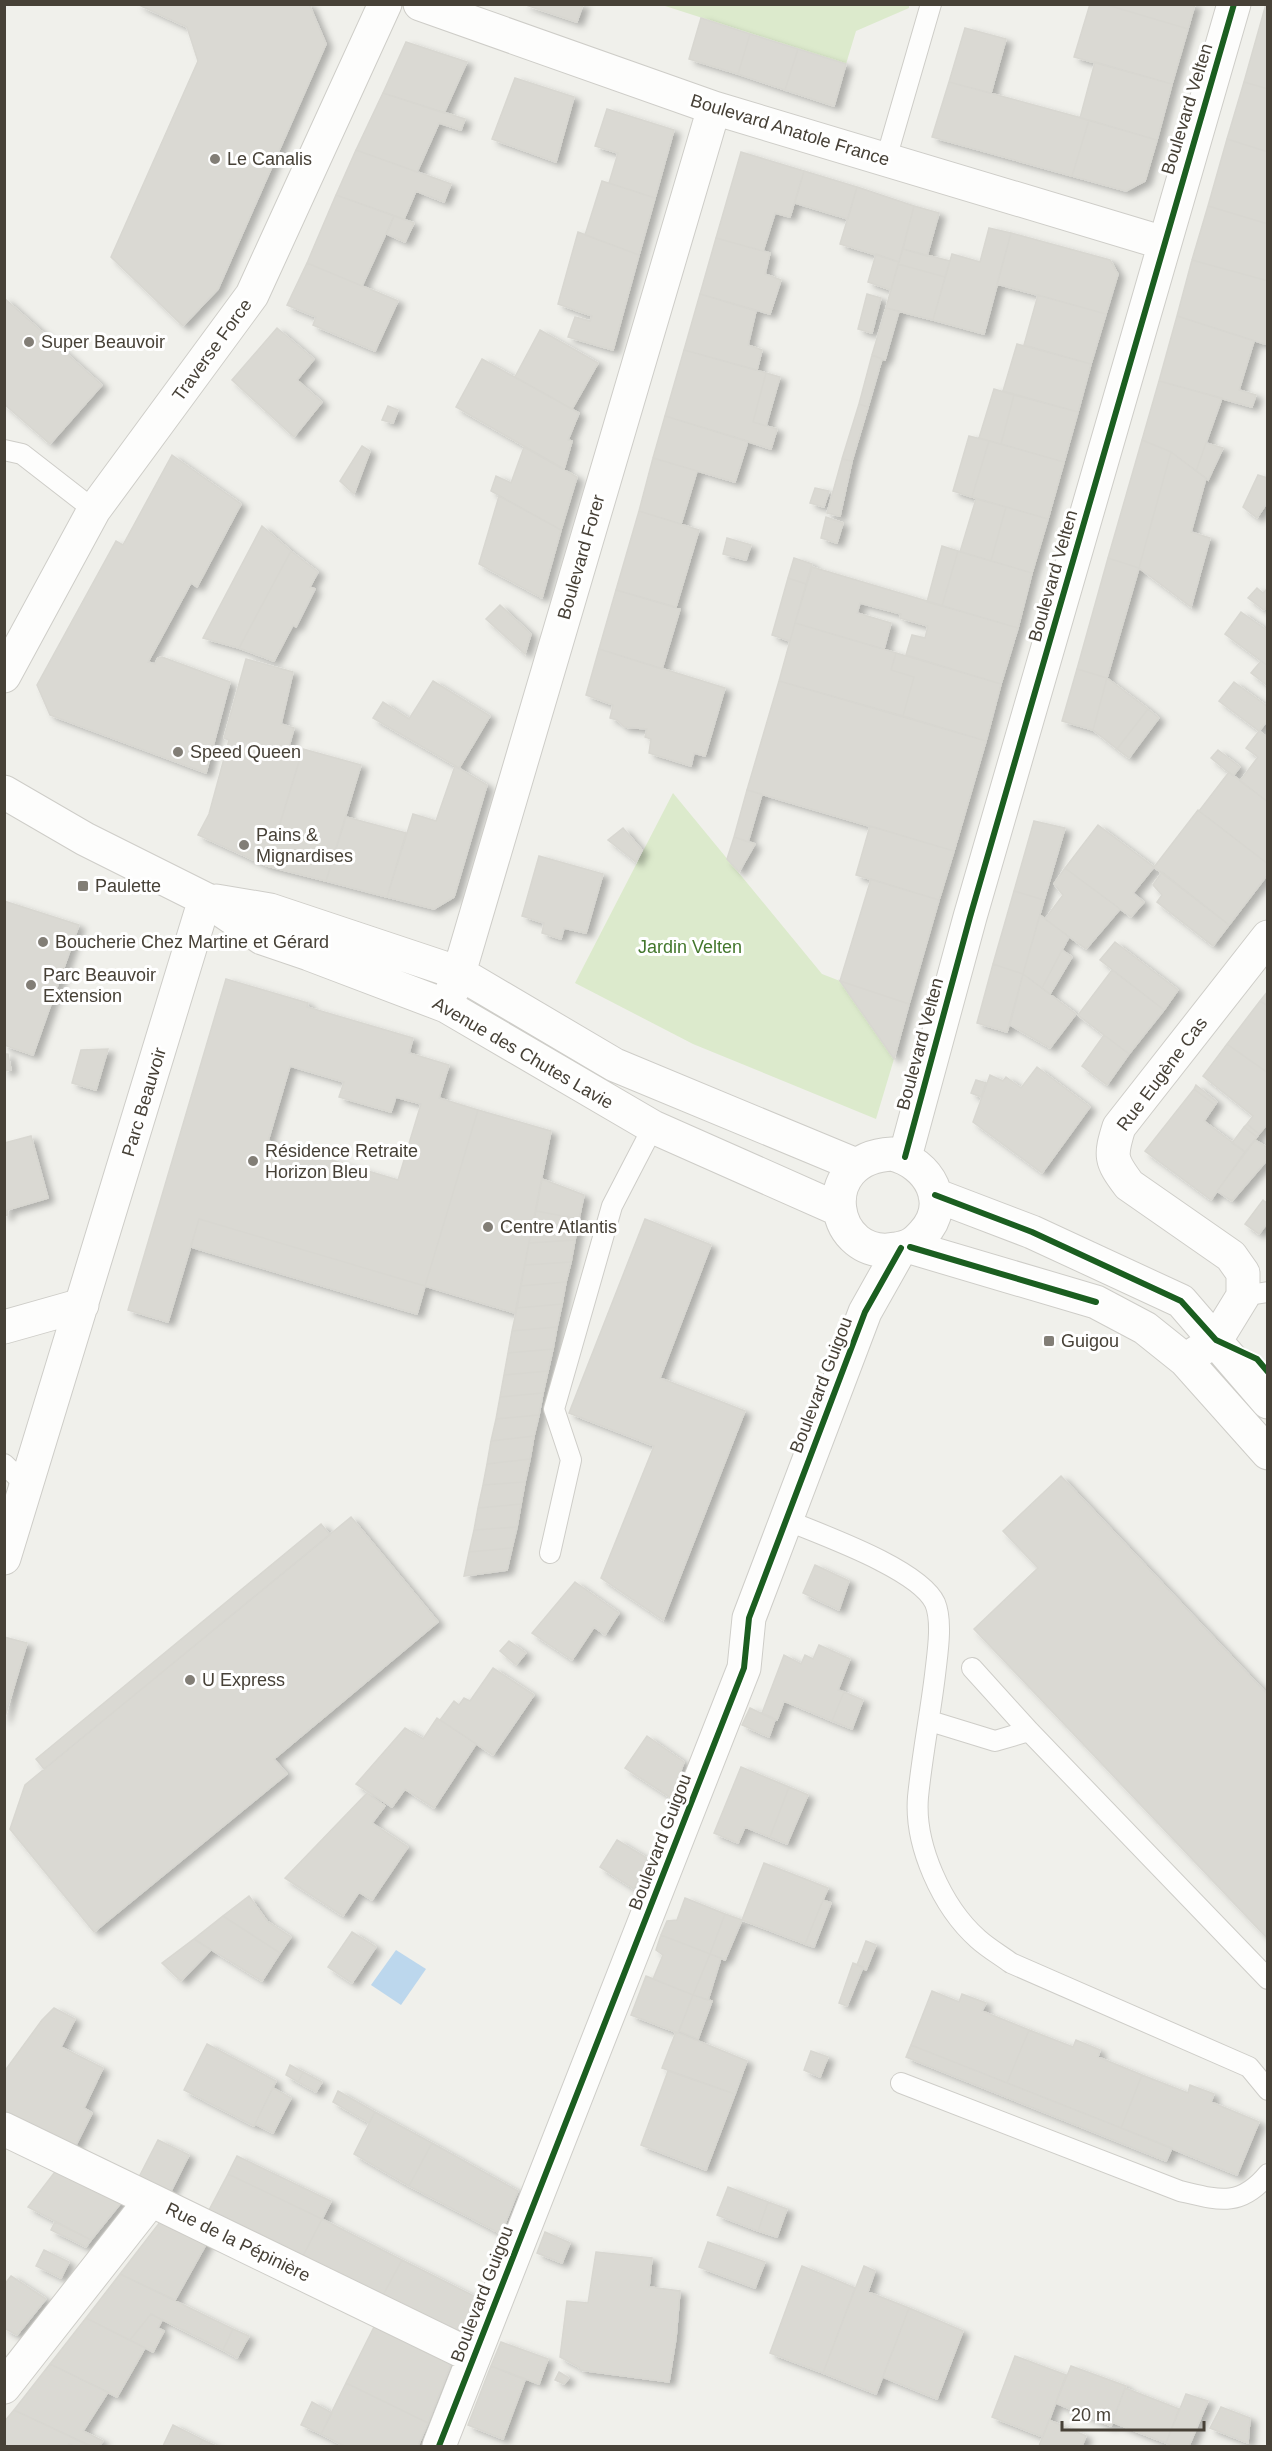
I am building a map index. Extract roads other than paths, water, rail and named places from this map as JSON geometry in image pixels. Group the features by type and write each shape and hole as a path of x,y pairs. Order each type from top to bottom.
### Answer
{"street":[{"name":"Traverse Force","path":"6,669 94,510 252,295 385,4"},
{"name":"Boulevard Anatole France","path":"420,4 714,108 1164,243"},
{"name":"Boulevard Velten","path":"905,1157 970,917 1234,4"},
{"name":"Boulevard Forer","path":"446,1006 459,973 714,108"},
{"name":"Avenue des Chutes Lavie","path":"4,792 85,839 205,899 262,938 446,1006 653,1127 840,1210"},
{"name":"Avenue des Chutes Lavie","path":"205,899 270,910 459,973 615,1065 856,1165"},
{"name":"Parc Beauvoir","path":"4,1558 16,1475 82,1305 205,899"},
{"name":"Rue Eugène Cas","path":"1185,1360 1216,1340 1255,1294 1231,1256 1129,1185 1117,1170 1111,1150 1119,1127 1268,937"},
{"path":"906,1248 924,1233 932,1222 935,1195 925,1172 905,1157 892,1154 867,1158 856,1165 846,1178 840,1193 843,1223 851,1235 862,1244 889,1251 906,1248 1096,1302 1145,1328 1185,1360 1268,1453"},
{"path":"935,1195 1032,1232 1181,1300 1268,1402"},
{"name":"Boulevard Guigou","path":"862,1244 865,1312"},
{"name":"Boulevard Guigou","path":"446,2444 474,2356 744,1668 750,1618 865,1312 906,1248"},
{"path":"4,1327 82,1305"},
{"path":"4,2129 151,2200"},
{"name":"Rue de la Pépinière","path":"4,2387 151,2200 474,2356"}],"lane":[{"path":"886,159 931,4"},
{"path":"4,450 21,454 94,510"},
{"path":"550,1553 571,1460 554,1409 612,1206 653,1127"},
{"path":"786,1520 860,1551 916,1581 935,1603 940,1637 918,1798 920,1840 932,1873 951,1906 977,1938 1011,1963 1249,2067 1268,2091"},
{"path":"972,1668 1029,1731 1268,1978"},
{"path":"930,1720 995,1742 1029,1731"},
{"path":"901,2083 1180,2191 1214,2199 1245,2196 1268,2174"}],"water":[{"path":"396,1950 426,1969 401,2005 371,1985"}],"place":[{"name":"Le Canalis","path":"215,159"},
{"name":"Super Beauvoir","path":"29,342"},
{"name":"Speed Queen","path":"178,752"},
{"name":"Pains & Mignardises","path":"244,845"},
{"name":"Paulette","path":"83,886"},
{"name":"Boucherie Chez Martine et Gérard","path":"43,942"},
{"name":"Parc Beauvoir Extension","path":"31,985"},
{"name":"Résidence Retraite Horizon Bleu","path":"253,1161"},
{"name":"Centre Atlantis","path":"488,1227"},
{"name":"Guigou","path":"1049,1341"},
{"name":"U Express","path":"190,1680"}],"park label":[{"name":"Jardin Velten","path":"690,947"}]}
